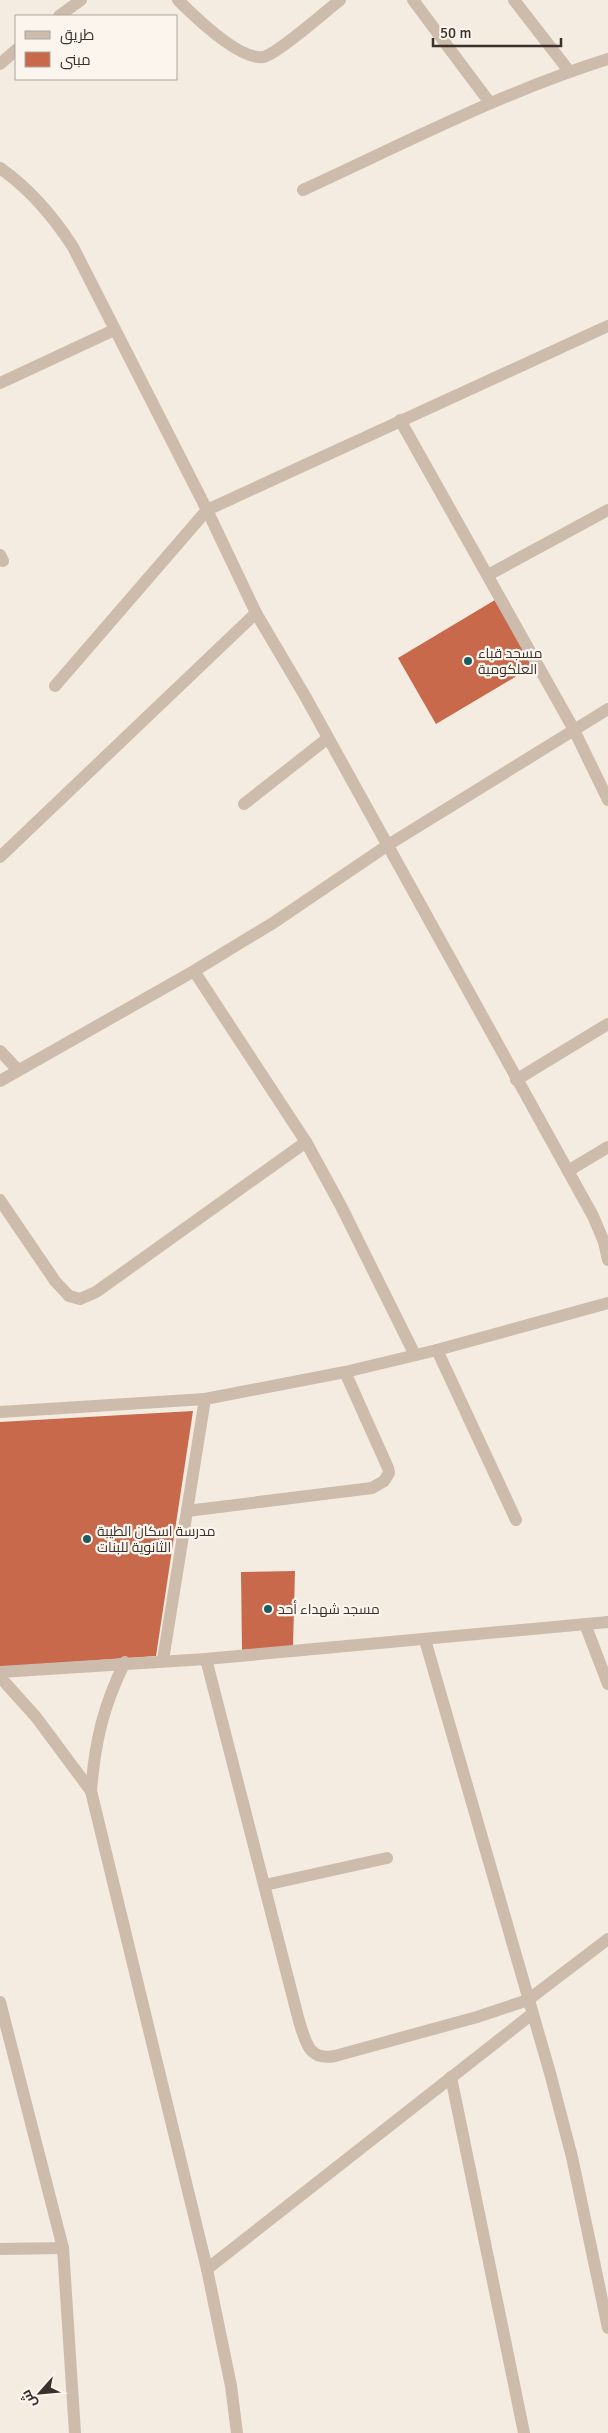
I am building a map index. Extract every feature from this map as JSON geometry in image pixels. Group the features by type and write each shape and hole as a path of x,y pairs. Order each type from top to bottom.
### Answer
{"street":[{"path":"60,15 80,0"},
{"path":"178,0 195,17 224,39 253,56 262,57 280,47 340,0"},
{"path":"413,0 490,103"},
{"path":"514,0 569,71"},
{"path":"0,64 15,51"},
{"path":"303,190 490,103 569,71 608,58"},
{"path":"0,168 22,184 56,220 73,247 207,510 256,613 388,845 516,1080 568,1170 593,1216 604,1242 608,1260"},
{"path":"55,686 207,510 608,326"},
{"path":"0,383 114,330"},
{"path":"400,420 573,728 608,800"},
{"path":"488,575 608,510"},
{"path":"0,857 256,613"},
{"path":"0,1081 194,971 273,923 388,845 573,728 608,709"},
{"path":"244,804 328,738"},
{"path":"194,971 306,1142 350,1224 415,1355"},
{"path":"516,1080 608,1024"},
{"path":"0,1051 18,1070"},
{"path":"0,1200 55,1281 68,1296 80,1299 96,1292 306,1142"},
{"path":"568,1170 608,1147"},
{"path":"0,1412 206,1399 345,1372 437,1350 608,1303"},
{"path":"437,1350 516,1520"},
{"path":"187,1511 372,1488 384,1481 389,1473 388,1468 345,1372"},
{"path":"163,1660 206,1399"},
{"path":"0,1672 125,1662 206,1659 608,1622"},
{"path":"585,1624 608,1684"},
{"path":"425,1640 550,2073 572,2157 608,2328"},
{"path":"206,1659 266,1885 299,2021 306,2043 316,2055 324,2058 335,2056 477,2017 528,2000 608,1939"},
{"path":"125,1662 110,1692 100,1723 91,1791 208,2269 231,2386 237,2433"},
{"path":"0,1677 36,1717 91,1791"},
{"path":"266,1885 387,1858"},
{"path":"0,2002 63,2248 75,2433"},
{"path":"208,2269 532,2014"},
{"path":"452,2077 524,2433"},
{"path":"0,2248 63,2248"}],"building":[{"name":"مسجد قباء العلكومية","path":"500,597 537,664 436,724 398,658"},
{"name":"مدرسة اسكان الطيبة الثانوية للبنات","path":"193,1411 156,1656 0,1667 0,1422"},
{"name":"مسجد شهداء أحد","path":"295,1571 293,1646 242,1650 241,1572"}],"place":[{"name":"مسجد قباء العلكومية","path":"468,661"},
{"name":"مدرسة اسكان الطيبة الثانوية للبنات","path":"87,1539"},
{"name":"مسجد شهداء أحد","path":"268,1609"}]}
